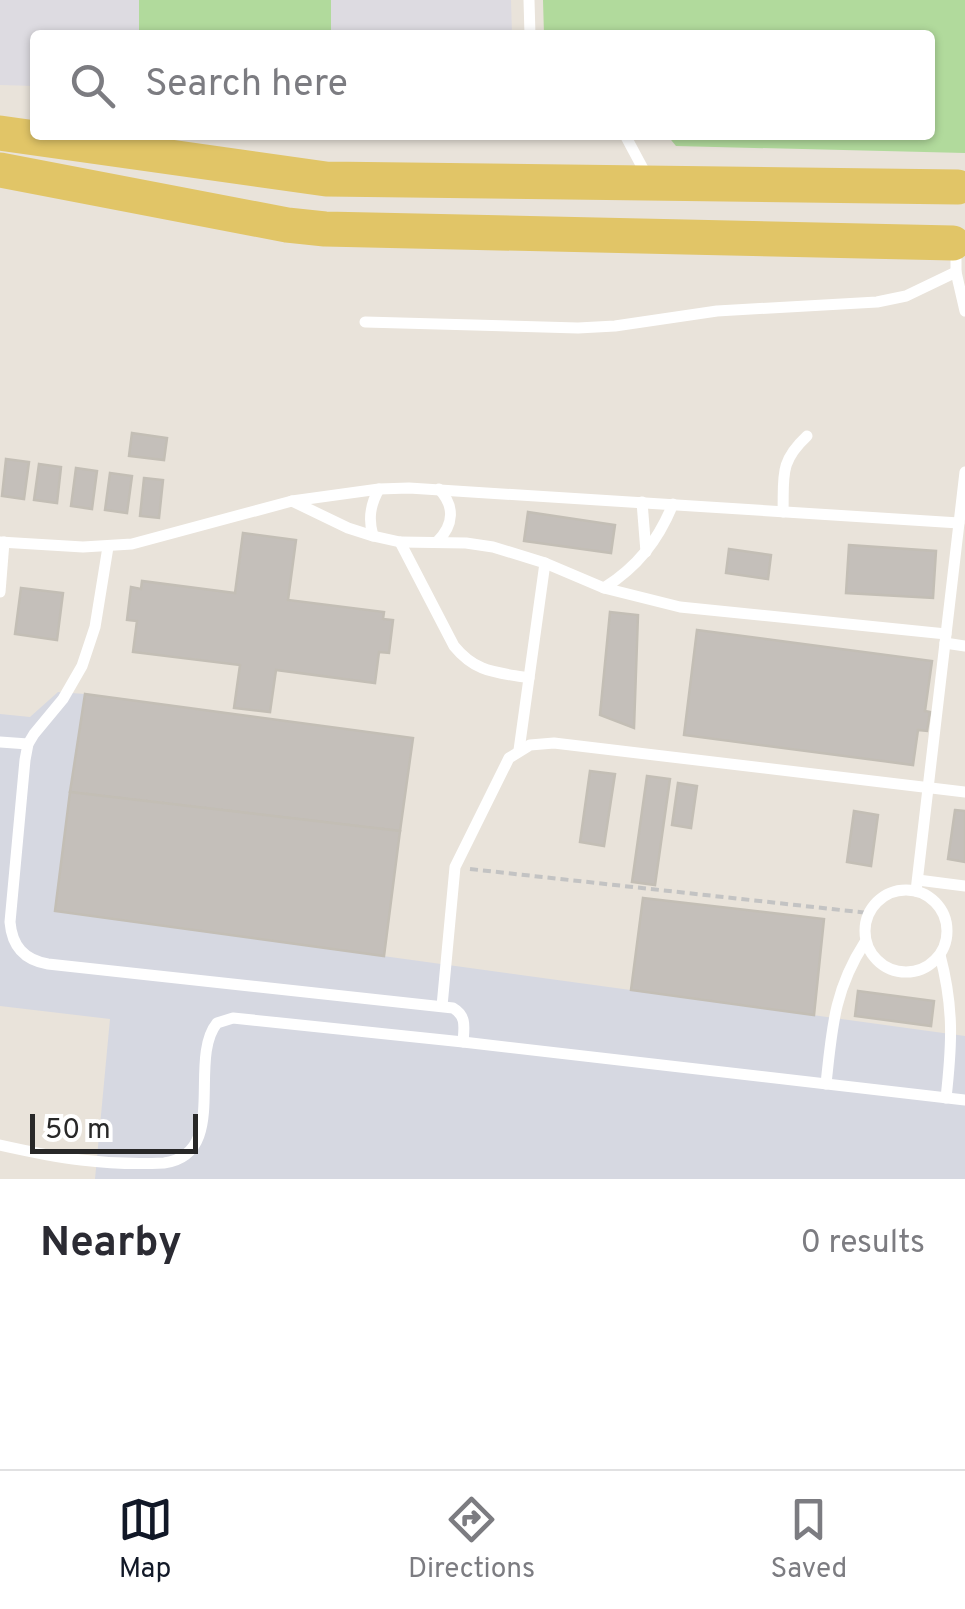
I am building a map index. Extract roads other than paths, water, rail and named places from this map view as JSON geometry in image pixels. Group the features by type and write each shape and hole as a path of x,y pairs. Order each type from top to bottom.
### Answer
{"main road":[{"path":"0,133 30,137"},
{"path":"50,140 326,179 962,184"},
{"path":"0,170 325,229 958,254 945,214 947,204 962,184"}],"lane":[{"path":"530,0 530,30"},
{"path":"629,140 650,182"},
{"path":"958,254 965,311"},
{"path":"365,322 578,328 717,310 877,302 906,296 958,254"},
{"path":"783,512 786,464 792,450 808,436"},
{"path":"917,885 946,639 960,566 959,524 965,472"},
{"path":"0,592 2,542 108,546 156,538 292,502 379,490 439,489 959,524"},
{"path":"437,542 448,528 451,511 439,489"},
{"path":"372,536 371,507 379,490"},
{"path":"292,502 372,536 400,542 494,547 544,562 604,588 680,607 946,639 965,646"},
{"path":"642,502 646,552"},
{"path":"604,588 646,552 673,504"},
{"path":"400,542 462,655 482,670 529,678"},
{"path":"108,546 94,627 82,666 64,698 28,744 10,922 14,942 28,958 48,964 453,1008 463,1016 463,1042"},
{"path":"519,750 544,562"},
{"path":"0,742 28,744"},
{"path":"442,1006 455,867 502,769 519,750 530,745 554,742 965,792"},
{"path":"917,885 945,917 946,943 930,965 918,971 892,970 880,964 866,942 864,928 876,902 917,885 965,886"},
{"path":"826,1084 838,996 866,942"},
{"path":"940,955 952,1022 946,1098"},
{"path":"0,1145 92,1163 164,1164 185,1157 201,1129 208,1037 217,1022 224,1019 463,1042 965,1100"}]}
